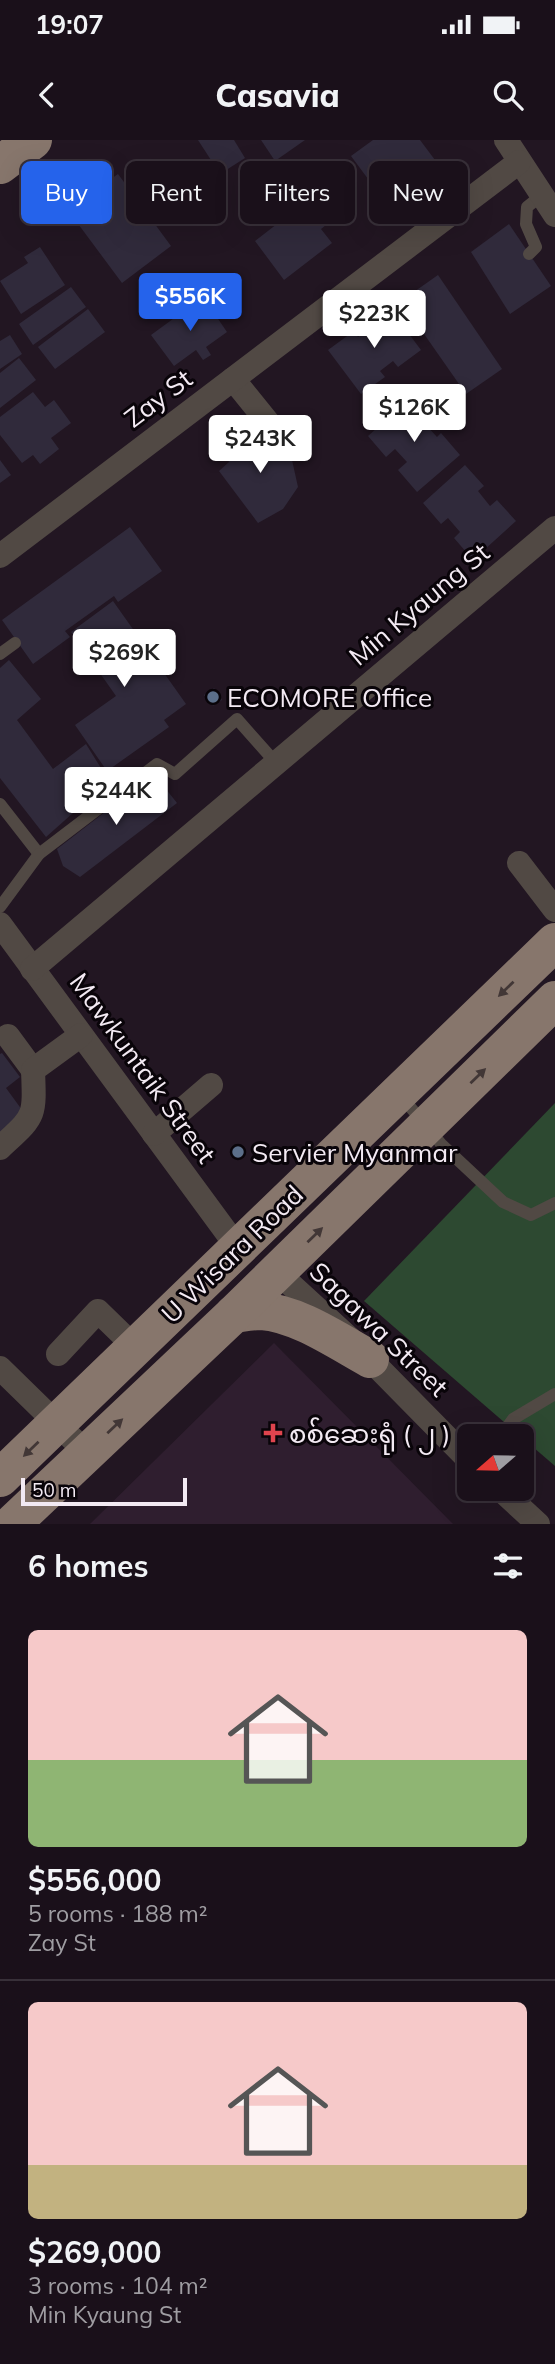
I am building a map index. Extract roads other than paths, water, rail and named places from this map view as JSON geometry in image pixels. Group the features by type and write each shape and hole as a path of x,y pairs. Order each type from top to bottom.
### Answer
{"main road":[{"name":"U Wisara Road","path":"0,1478 555,942"},
{"name":"U Wisara Road","path":"12,1524 234,1314 555,1000"},
{"path":"234,1314 261,1311 282,1316 313,1328 370,1359"}],"street":[{"path":"506,140 548,205"},
{"name":"Zay St","path":"0,555 519,162"},
{"path":"233,379 279,436"},
{"name":"Min Kyaung St","path":"32,969 555,528"},
{"path":"519,863 555,910"},
{"name":"Mawkuntaik Street","path":"0,924 238,1248"},
{"path":"33,1070 81,1035"},
{"path":"0,1148 28,1122 34,1108 33,1070 8,1036"},
{"path":"154,1134 212,1085"},
{"name":"Sagawa Street","path":"277,1272 370,1359 457,1448"},
{"path":"58,1354 98,1311 135,1347"},
{"path":"0,1368 87,1453"},
{"path":"514,1502 538,1524"}],"lane":[{"path":"529,254 536,247 526,224 527,207 548,205"},
{"path":"0,654 15,643"},
{"path":"0,907 39,854 157,764 175,774 237,719 276,763"},
{"path":"0,804 39,854"},
{"path":"398,1093 426,1128 503,1202 531,1215 555,1203"},
{"path":"509,1424 513,1419 555,1394"}],"place":[{"name":"ECOMORE Office","path":"213,697"},
{"name":"Servier Myanmar","path":"238,1152"},
{"name":"စစ်ဆေးရုံ ( ၂ )","path":"273,1433"}]}
